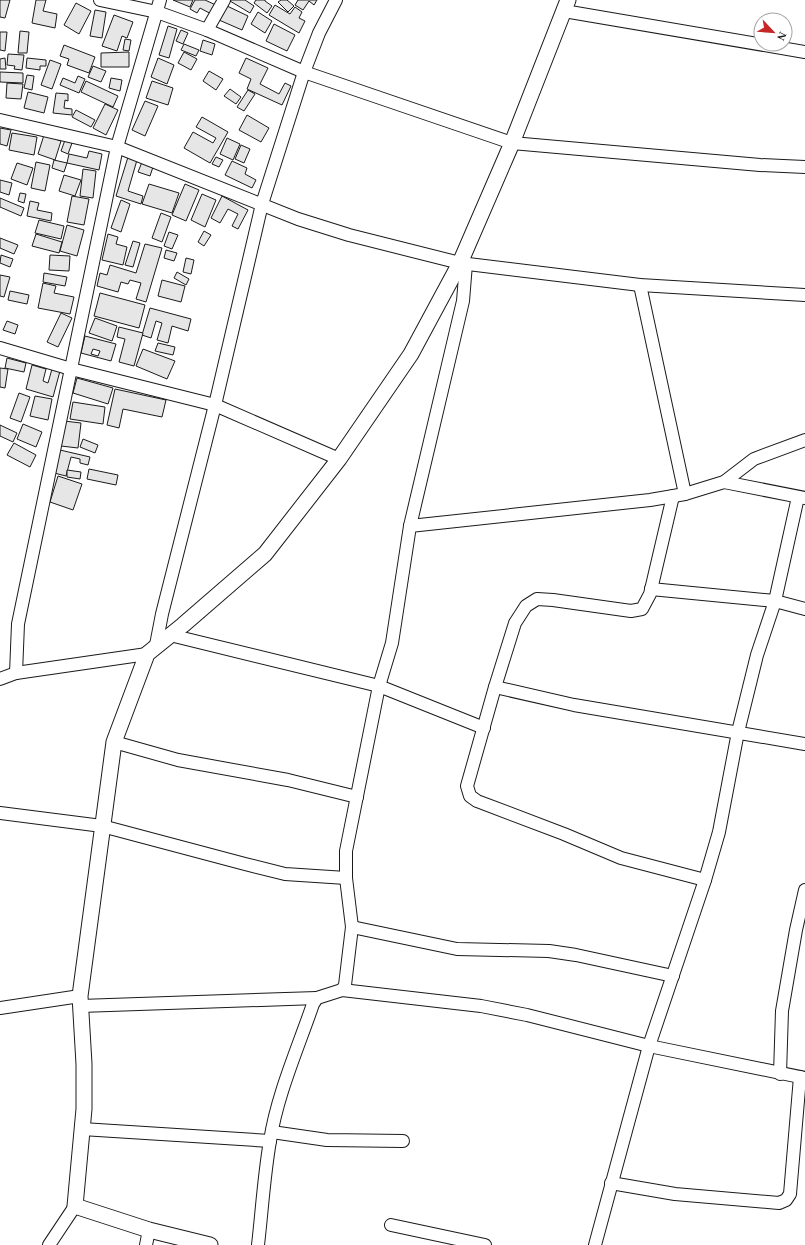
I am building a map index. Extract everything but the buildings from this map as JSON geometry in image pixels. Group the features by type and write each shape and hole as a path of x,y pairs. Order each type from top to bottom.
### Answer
{"street":[{"path":"100,0 157,12 207,30 304,72 512,143 760,165 805,167"},
{"path":"16,674 18,624 117,147 160,0"},
{"path":"207,30 224,0"},
{"path":"49,1245 75,1206 84,1109 80,1001 114,742 151,650 162,614 215,405 262,204 304,72 319,33 336,0"},
{"path":"0,679 16,674 151,650 184,625 265,554 339,459 411,354 463,264 566,5 805,52"},
{"path":"0,120 117,147 312,224 463,264 640,286 805,295"},
{"path":"342,990 345,985 352,927 346,878 346,851 379,686 392,642 410,526 463,301 463,264"},
{"path":"640,286 679,495 650,594 642,609 630,611 545,599 538,599 526,606 515,623 467,786 470,796 477,802 564,834 621,858 705,880"},
{"path":"0,348 71,369 215,405 339,459"},
{"path":"410,526 650,500 679,495 724,482 754,459 805,440"},
{"path":"595,1245 649,1046 705,880 719,832 738,732 757,654 775,601 802,498 724,482"},
{"path":"651,589 775,601 805,609"},
{"path":"170,635 379,686 484,728"},
{"path":"495,687 574,705 805,744"},
{"path":"114,742 178,760 288,780 357,797"},
{"path":"0,813 102,826 285,874 346,878"},
{"path":"780,1074 782,1011 796,930 805,890"},
{"path":"352,927 457,949 549,951 576,955 673,976"},
{"path":"0,1008 80,1001 317,998 342,990 481,1006 527,1015 649,1046 803,1078 799,1150 790,1194 786,1200 779,1203 675,1194 611,1182"},
{"path":"258,1245 271,1136 278,1107 294,1057 313,1004 317,998"},
{"path":"82,1129 271,1136 327,1140 403,1141"},
{"path":"75,1206 149,1230 210,1245"},
{"path":"391,1225 485,1245"},
{"path":"146,1245 149,1230"}]}
